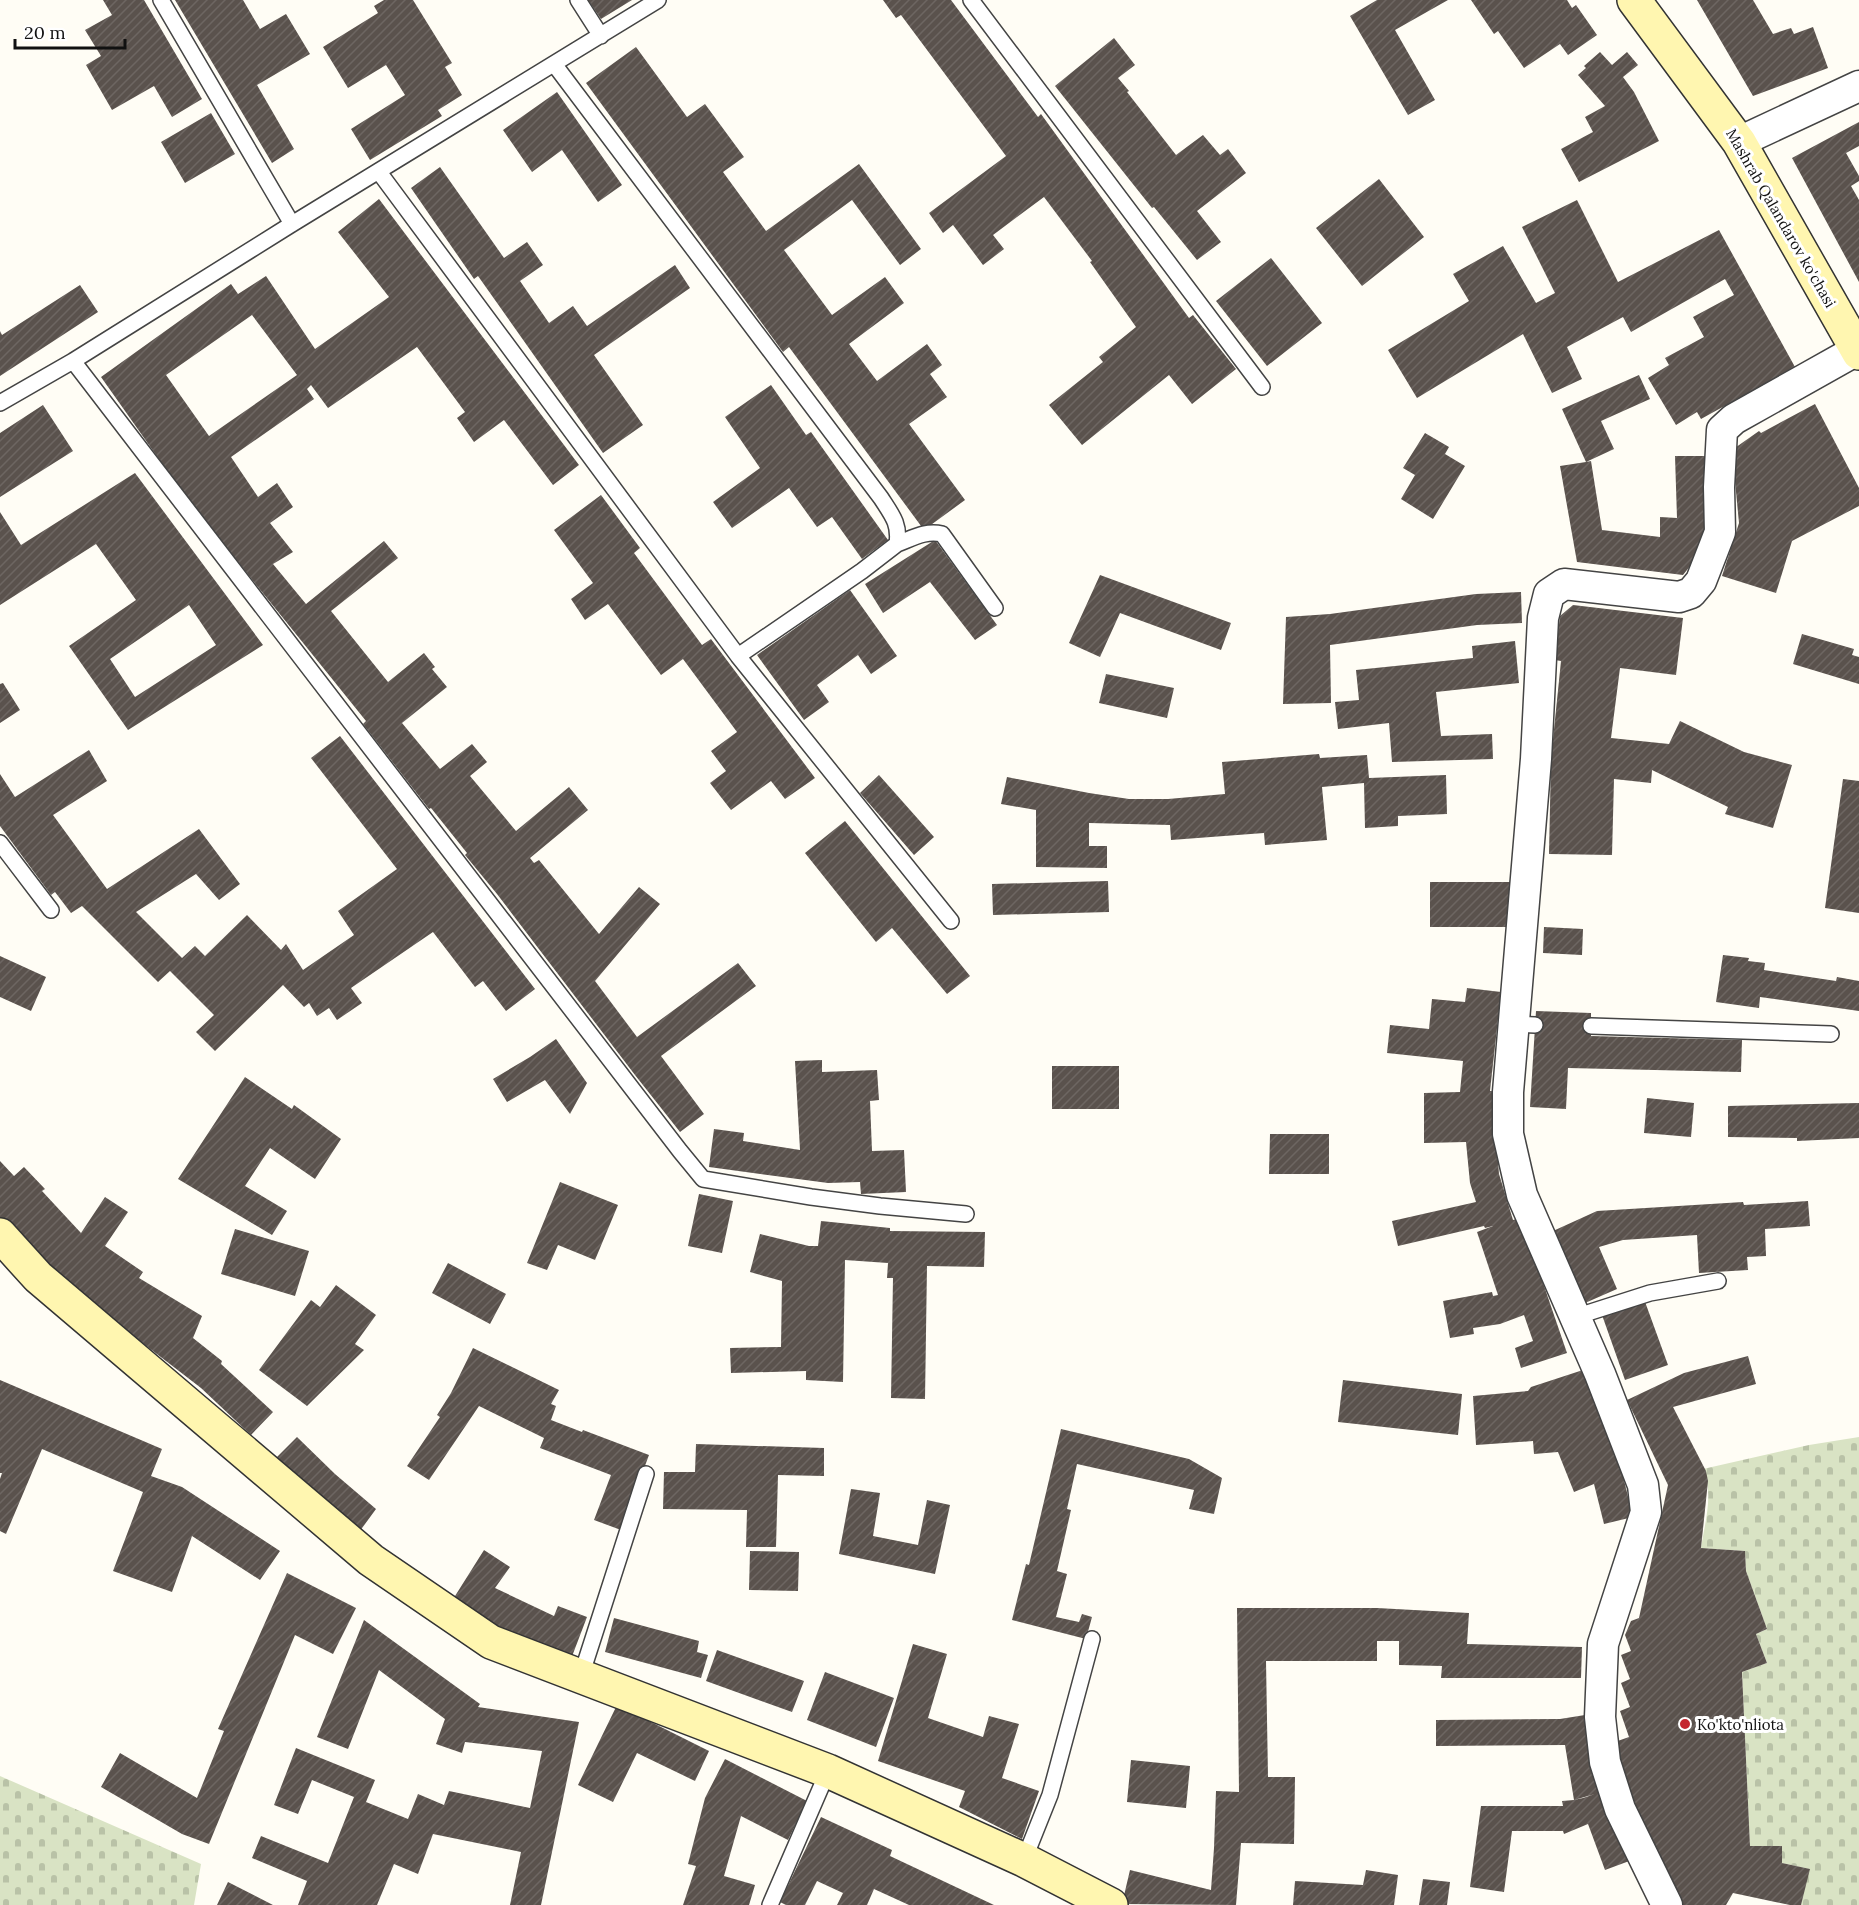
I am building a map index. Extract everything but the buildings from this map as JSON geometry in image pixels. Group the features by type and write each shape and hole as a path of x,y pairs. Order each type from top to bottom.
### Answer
{"street":[{"name":"Mashrab Qalandarov ko'chasi","path":"1634,0 1739,142 1858,351"},
{"path":"1739,142 1859,86"},
{"path":"1667,1905 1620,1809 1605,1762 1600,1717 1603,1644 1646,1512 1643,1485 1575,1317 1522,1195 1508,1134 1508,1092 1524,1024 1543,618 1550,594 1564,584 1679,597 1691,593 1701,581 1720,532 1719,487 1722,430 1734,419 1858,351"},
{"path":"0,1235 38,1277 371,1560 491,1642 828,1771 1024,1860 1111,1905"}],"lane":[{"path":"161,0 292,224"},
{"path":"578,0 601,36"},
{"path":"0,403 73,361 658,0"},
{"path":"971,0 1262,387"},
{"path":"554,64 881,498 899,531 897,544"},
{"path":"379,172 738,656 951,921"},
{"path":"73,361 680,1152 704,1179 823,1199 966,1214"},
{"path":"738,656 862,571 897,544 925,533 942,534 995,608"},
{"path":"0,843 51,910"},
{"path":"1591,1026 1831,1034"},
{"path":"1575,1317 1650,1293 1718,1281"},
{"path":"581,1676 646,1474"},
{"path":"1024,1860 1050,1796 1092,1639"},
{"path":"770,1905 828,1771"}],"green space":[{"path":"1859,1437 1859,1905 1801,1905 1809,1869 1782,1863 1782,1846 1750,1846 1742,1672 1767,1663 1756,1634 1767,1629 1746,1571 1745,1551 1701,1548 1708,1498 1703,1469 1809,1445"},
{"path":"0,1776 201,1864 194,1905 0,1905"}],"place":[{"name":"Ko'kto'nliota","path":"1685,1724"}]}
